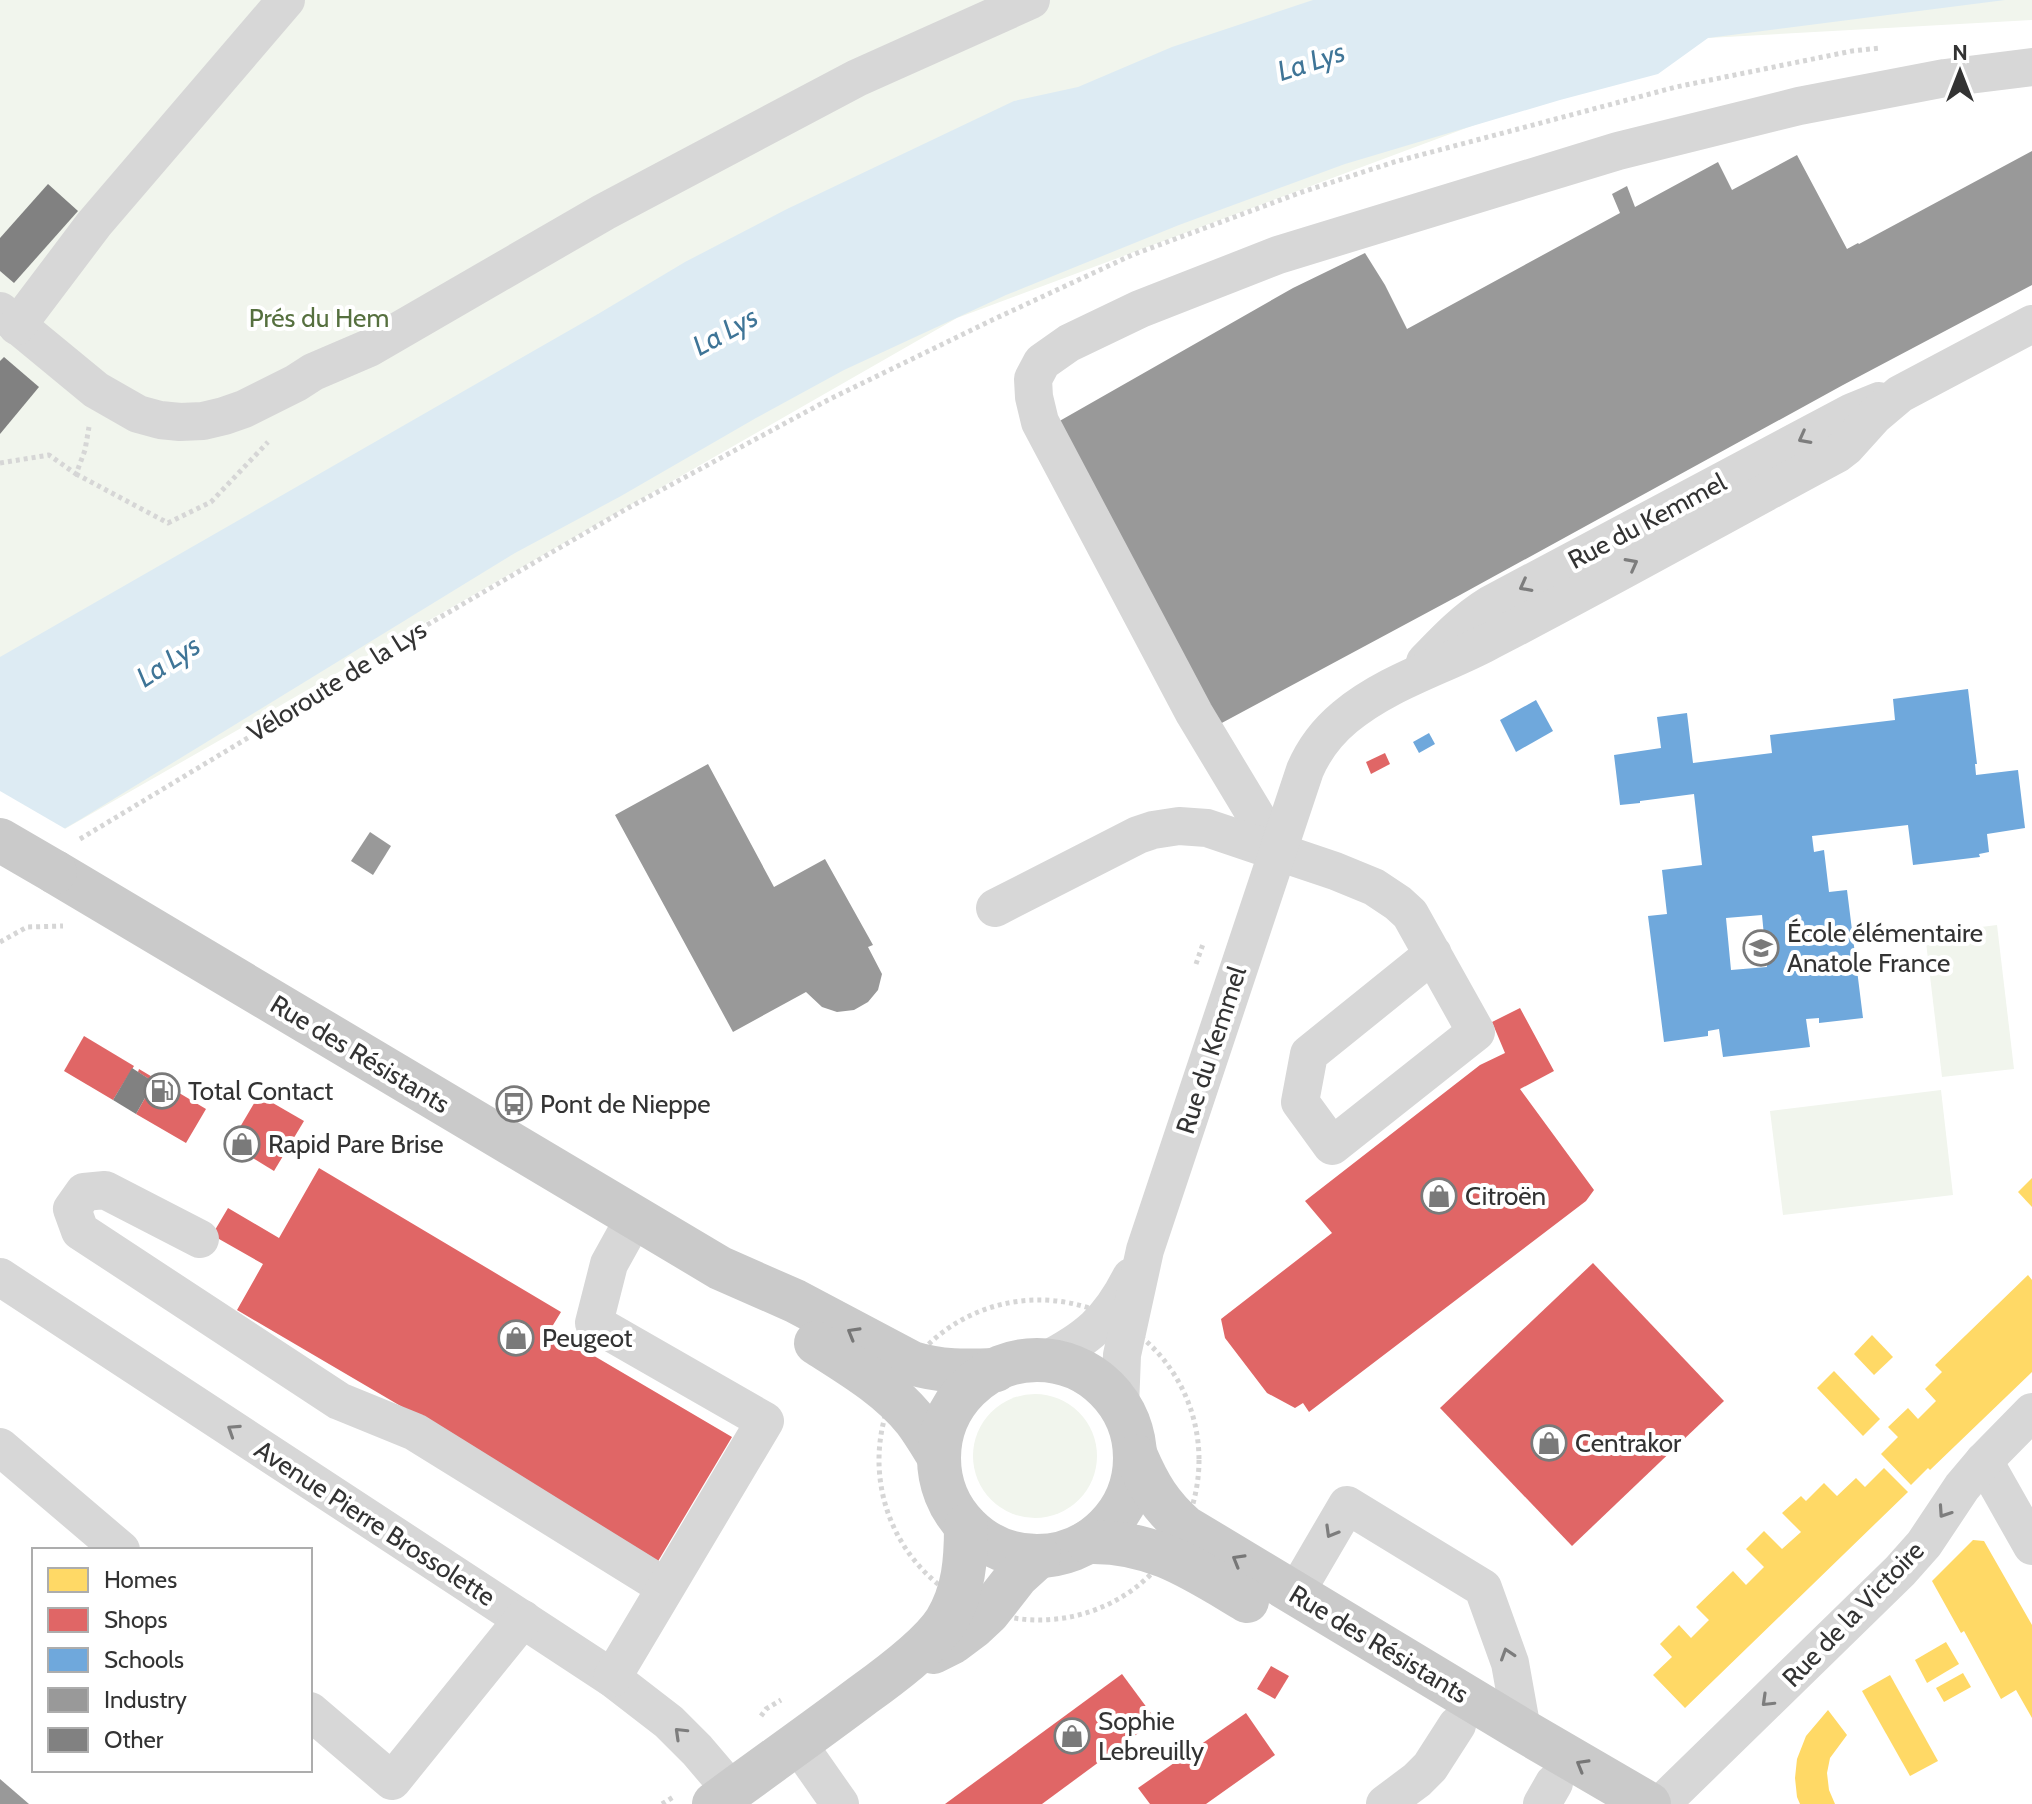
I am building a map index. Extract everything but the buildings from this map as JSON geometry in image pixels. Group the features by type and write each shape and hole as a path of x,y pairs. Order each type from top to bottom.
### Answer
{"main road":[{"name":"Rue des Résistants","path":"0,840 63,859 95,896 720,1268 795,1301 912,1363 945,1370 996,1370"},
{"name":"Rue des Résistants","path":"720,1268 802,1334 865,1374 891,1396 915,1421 939,1457"},
{"path":"1044,1361 1064,1364 1083,1372 1108,1390 1120,1407 1131,1430 1136,1456 1131,1490 1121,1511 1088,1542 1069,1551 1039,1556 1009,1553 982,1539 958,1516 942,1482 939,1457 942,1433 958,1400 975,1383 996,1370 1019,1362 1044,1361"},
{"name":"Rue des Résistants","path":"1136,1456 1149,1486 1164,1508 1174,1541 1197,1572 1457,1725 1562,1797"},
{"path":"723,1797 892,1673 953,1642 973,1627 973,1605 965,1569 966,1526"},
{"name":"Rue des Résistants","path":"1088,1542 1133,1545 1174,1541 1295,1594 1649,1804"},
{"path":"973,1605 1017,1576 1039,1556"}],"street":[{"path":"286,0 9,319 96,390 138,414 160,420 203,421 244,409 313,372 369,348 604,212 857,78 1031,0"},
{"path":"1277,851 1194,713 1040,422 1033,379 1042,362 1069,343 1140,309 1278,255 1618,151 1799,106 1945,78 2032,67"},
{"name":"Rue du Kemmel","path":"1120,1407 1122,1355 1145,1250 1305,770 1325,737 1367,701 1412,675 1454,631 1491,604 1852,412 1900,394 2032,324"},
{"path":"995,908 1138,835 1168,827 1192,826 1277,851 1374,887 1398,903 1410,914 1433,954 1476,1032 1332,1146 1300,1102 1309,1054 1433,954"},
{"path":"200,1239 105,1190 84,1192 72,1209 80,1231 339,1401 415,1432 665,1587"},
{"path":"612,1678 765,1421 594,1323 609,1264 635,1217"},
{"name":"Rue du Kemmel","path":"1044,1361 1074,1345 1099,1325 1126,1287 1145,1250"},
{"name":"Avenue Pierre Brossolette","path":"0,1277 612,1678 681,1734 723,1797"},
{"name":"Rue de la Victoire","path":"1661,1804 1900,1571 1924,1544 1945,1509 1984,1461 2032,1412"},
{"path":"0,1447 119,1548"},
{"path":"1984,1461 2032,1546"},
{"path":"1295,1594 1347,1505 1483,1588 1510,1663 1522,1730"},
{"path":"312,1713 392,1781 523,1619"},
{"path":"1385,1804 1430,1767 1457,1725"},
{"path":"798,1744 840,1804"}],"path":[{"path":"0,463 49,455 76,474 168,523 211,502 257,456 282,426 296,383"},
{"path":"76,474 85,450 96,390"},
{"name":"Véloroute de la Lys","path":"63,859 402,639 678,481"},
{"path":"0,942 27,927 70,925 95,896"},
{"path":"891,1396 878,1449 883,1500 904,1548 938,1586 973,1605 1035,1622 1086,1615 1136,1591 1174,1541"}],"green space":[{"name":"Prés du Hem","path":"0,0 2032,0 2032,20 1708,38 957,318 49,838 0,807"},
{"path":"1997,925 2014,1069 1942,1077 1925,934"},
{"path":"1941,1090 1953,1195 1783,1215 1770,1111"},
{"path":"1035,1394 1059,1399 1079,1412 1092,1432 1097,1456 1092,1480 1079,1500 1059,1513 1035,1518 1011,1513 991,1500 978,1480 973,1456 978,1432 991,1412 1011,1399"}],"water":[{"name":"La Lys","path":"1313,0 2005,0 1708,38 1658,74 1345,164 1179,225 1006,295 844,370 515,553 0,866 0,657 685,262 787,209 1014,101 1078,87 1172,47"}],"pier":[{"path":"0,791 69,831 0,870"}],"place":[{"name":"École élémentaire Anatole France","path":"1761,948"},
{"name":"Total Contact","path":"162,1091"},
{"name":"Pont de Nieppe","path":"514,1104"},
{"name":"Rapid Pare Brise","path":"242,1144"},
{"name":"Citroën","path":"1439,1196"},
{"name":"Peugeot","path":"516,1338"},
{"name":"Centrakor","path":"1549,1443"},
{"name":"Sophie Lebreuilly","path":"1072,1736"}]}
